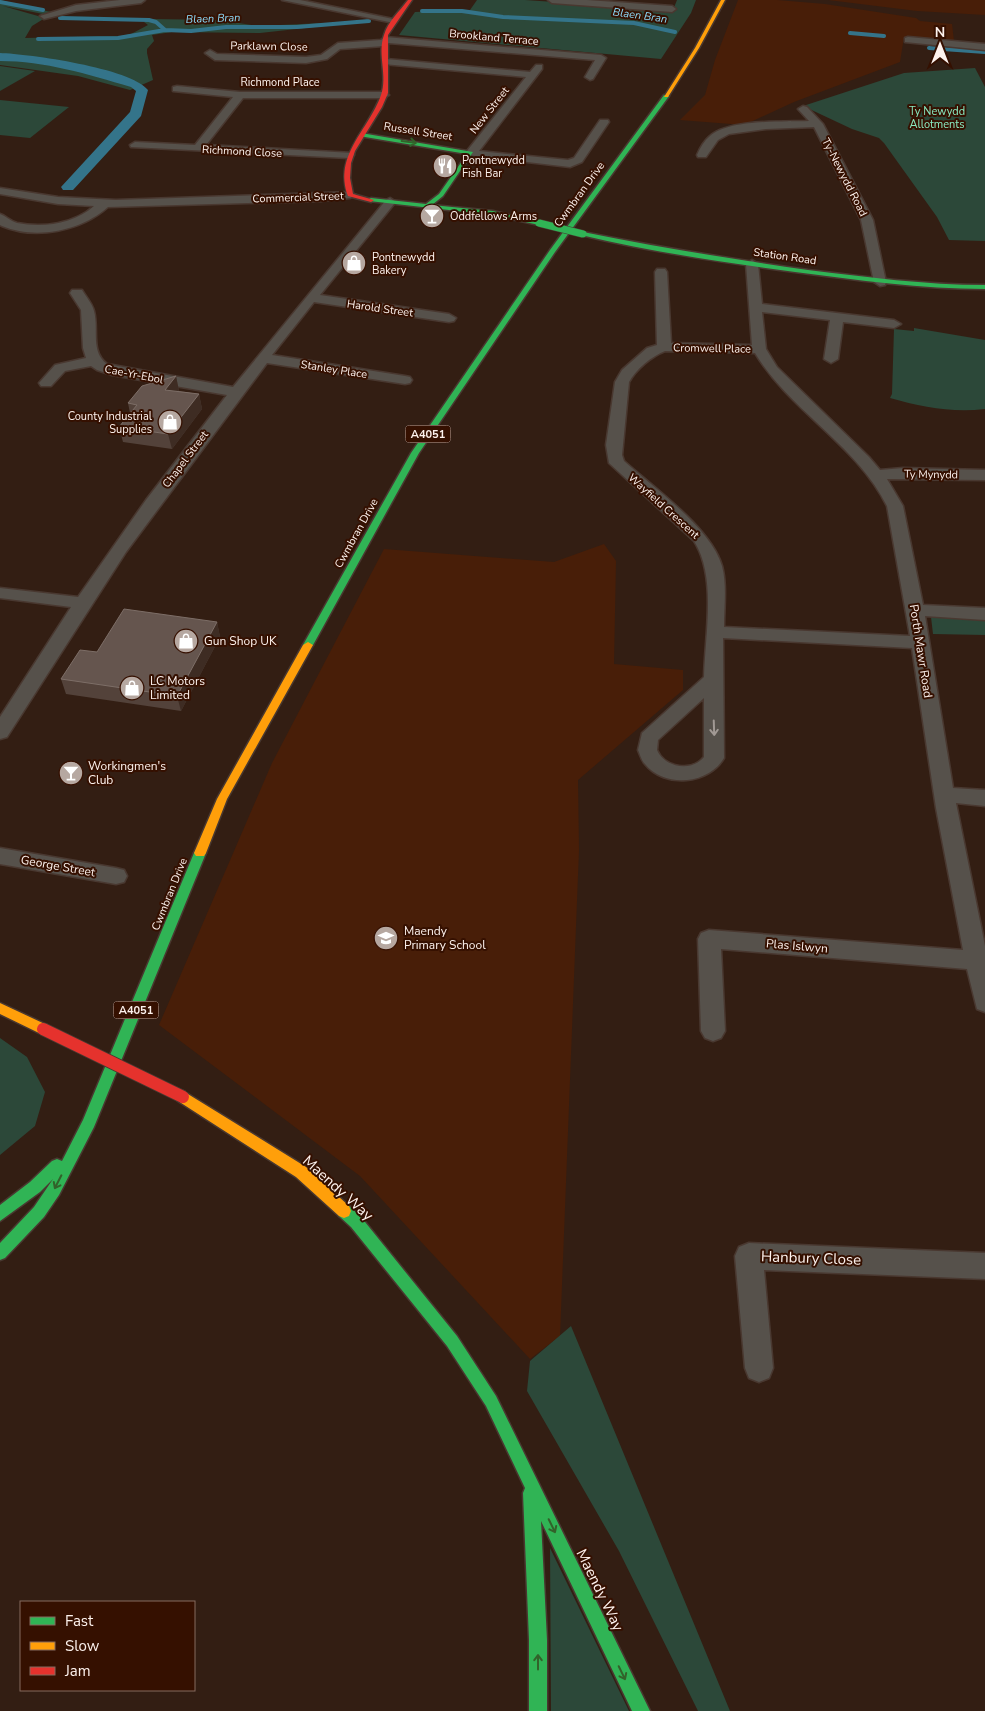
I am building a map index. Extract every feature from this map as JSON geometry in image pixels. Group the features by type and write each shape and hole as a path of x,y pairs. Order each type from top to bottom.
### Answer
{"street":[{"path":"44,16 76,8 141,0"},
{"path":"286,0 394,20"},
{"path":"350,195 346,164 349,155 384,95 388,76 384,42 394,20 410,0"},
{"path":"552,0 672,8"},
{"name":"Cwmbran Drive","path":"0,1253 44,1205 89,1123 222,799 415,454 552,251 662,102 697,48 723,0"},
{"path":"908,40 985,47"},
{"name":"Parklawn Close","path":"210,53 215,57 306,60 324,57 338,46 384,42"},
{"name":"Brookland Terrace","path":"384,42 601,58 590,76"},
{"name":"New Street","path":"428,205 441,195 471,153 550,53"},
{"path":"386,62 532,75"},
{"name":"Richmond Place","path":"177,89 240,95 384,95"},
{"path":"198,148 240,95"},
{"name":"Ty-Newydd Road","path":"803,109 818,124 866,220 880,282"},
{"path":"471,153 570,164 578,160 604,122"},
{"path":"702,154 714,137 726,132 767,126 818,124"},
{"name":"Russell Street","path":"361,134 471,153"},
{"name":"Richmond Close","path":"135,145 349,155"},
{"name":"Commercial Street","path":"2,208 49,200 104,204 350,195 360,199 493,213 583,234"},
{"name":"Chapel Street","path":"0,732 146,511 236,392 390,202"},
{"path":"2,208 19,226 57,227 86,218 97,212 104,204"},
{"name":"Station Road","path":"583,234 642,247 880,282 943,288 985,287"},
{"path":"752,264 759,349"},
{"name":"Cromwell Place","path":"660,272 664,347"},
{"name":"Cae-Yr-Ebol","path":"77,293 88,312 93,361 98,367 236,392"},
{"name":"Harold Street","path":"311,298 449,318"},
{"path":"755,307 894,324"},
{"path":"831,358 837,317"},
{"name":"Cromwell Place","path":"622,382 627,373 652,352 664,347 759,349"},
{"name":"Porth Mawr Road","path":"759,349 772,370 851,446 877,475 895,506 915,610 944,795 985,1002"},
{"name":"Stanley Place","path":"263,358 405,380"},
{"name":"Cae-Yr-Ebol","path":"46,384 60,368 93,361"},
{"name":"Wayfield Crescent","path":"622,382 614,455 624,470 700,538 714,568 716,587 713,679 715,752 712,762 704,769 691,773 674,772 660,766 648,755 646,746 649,738 713,679"},
{"name":"Ty Mynydd","path":"877,475 903,473 985,475"},
{"path":"0,593 84,603"},
{"path":"915,610 985,614"},
{"path":"715,632 920,642"},
{"path":"944,795 985,798"},
{"name":"George Street","path":"0,856 116,876"},
{"name":"Plas Islwyn","path":"713,1031 709,939 976,960"},
{"name":"Maendy Way","path":"0,1008 183,1097 302,1172 356,1222 452,1342 491,1401 641,1711"},
{"name":"Cwmbran Drive","path":"0,1214 35,1187 58,1164 89,1123"},
{"name":"Hanbury Close","path":"759,1368 749,1256 985,1266"},
{"name":"Maendy Way","path":"530,1482 538,1640 538,1711"}],"shaded area":[{"path":"738,0 777,0 825,4 916,18 920,21 952,24 954,41 904,37 900,62 794,102 744,125 680,120 705,95 715,60"},
{"path":"828,0 985,0 985,15 917,11"},
{"name":"Maendy Primary School","path":"604,544 616,561 614,664 683,670 683,690 578,780 579,850 560,1336 530,1359 360,1176 159,1025 272,763 384,549 554,562"}],"green space":[{"path":"0,0 51,12 43,14 3,6 45,18 32,26 25,38 121,36 131,34 148,25 144,22 149,19 220,20 258,26 323,23 324,26 260,33 172,32 152,35 154,41 147,49 147,53 153,80 130,90 78,76 0,65"},
{"path":"477,0 525,0 673,10 677,0 696,0 691,13 661,59 399,35 415,12 470,10"},
{"path":"0,66 35,71 0,91"},
{"name":"Ty Newydd Allotments","path":"975,68 985,87 985,241 949,240 937,217 879,138 852,129 803,106 904,73"},
{"path":"0,100 69,107 30,138 0,135"},
{"path":"914,328 985,340 985,409 937,408 890,398 892,394 894,329 914,331"},
{"path":"931,617 985,619 985,635 933,634"},
{"path":"0,1038 27,1057 45,1092 35,1126 0,1155"},
{"path":"571,1326 730,1711 698,1711 619,1551 527,1391 530,1361"},
{"path":"550,1548 629,1711 551,1711"}],"building":[{"path":"176,376 165,390 199,394 168,434 119,427 137,405 128,403 142,386"},
{"path":"124,609 217,622 177,696 61,679 80,650 97,652"}],"waterway":[{"name":"Blaen Bran","path":"0,2 43,10"},
{"name":"Blaen Bran","path":"422,11 462,11 503,17 634,23 675,32"},
{"name":"Blaen Bran","path":"60,18 149,20 156,22 165,30"},
{"name":"Blaen Bran","path":"165,30 191,31 226,27 297,27 369,21"},
{"path":"38,39 118,38 165,30"},
{"name":"Blaen Bran","path":"850,33 884,36"},
{"name":"Blaen Bran","path":"929,48 985,52"},
{"path":"0,57 35,59 68,65 135,84 142,90 136,113 68,187"}],"traffic: fast":[{"path":"308,645 415,453 552,251 666,96"},
{"path":"361,135 471,153 441,195 428,205"},
{"path":"371,200 493,213 539,223"},
{"path":"539,223 583,234"},
{"path":"583,234 697,255 854,278 919,285 985,287"},
{"path":"0,1253 39,1212 54,1190 89,1123 200,853"},
{"path":"0,1214 35,1187 57,1165"},
{"path":"344,1211 356,1222 452,1341 491,1401 641,1711"},
{"path":"531,1493 538,1640 538,1711"}],"traffic: slow":[{"path":"666,96 697,48 723,0"},
{"path":"200,853 222,799 308,645"},
{"path":"0,1008 43,1029"},
{"path":"183,1097 301,1172 344,1211"}],"traffic: jam":[{"path":"371,200 350,195 347,178 348,163 358,140 380,107 387,79 384,49 386,35 410,0"},
{"path":"43,1029 183,1097"}],"place":[{"name":"Pontnewydd Fish Bar","path":"445,166"},
{"name":"Oddfellows Arms","path":"432,216"},
{"name":"Pontnewydd Bakery","path":"354,263"},
{"name":"County Industrial Supplies","path":"170,422"},
{"name":"Gun Shop UK","path":"186,641"},
{"name":"LC Motors Limited","path":"132,688"},
{"name":"Workingmen's Club","path":"71,773"},
{"name":"Maendy Primary School","path":"386,938"}]}
